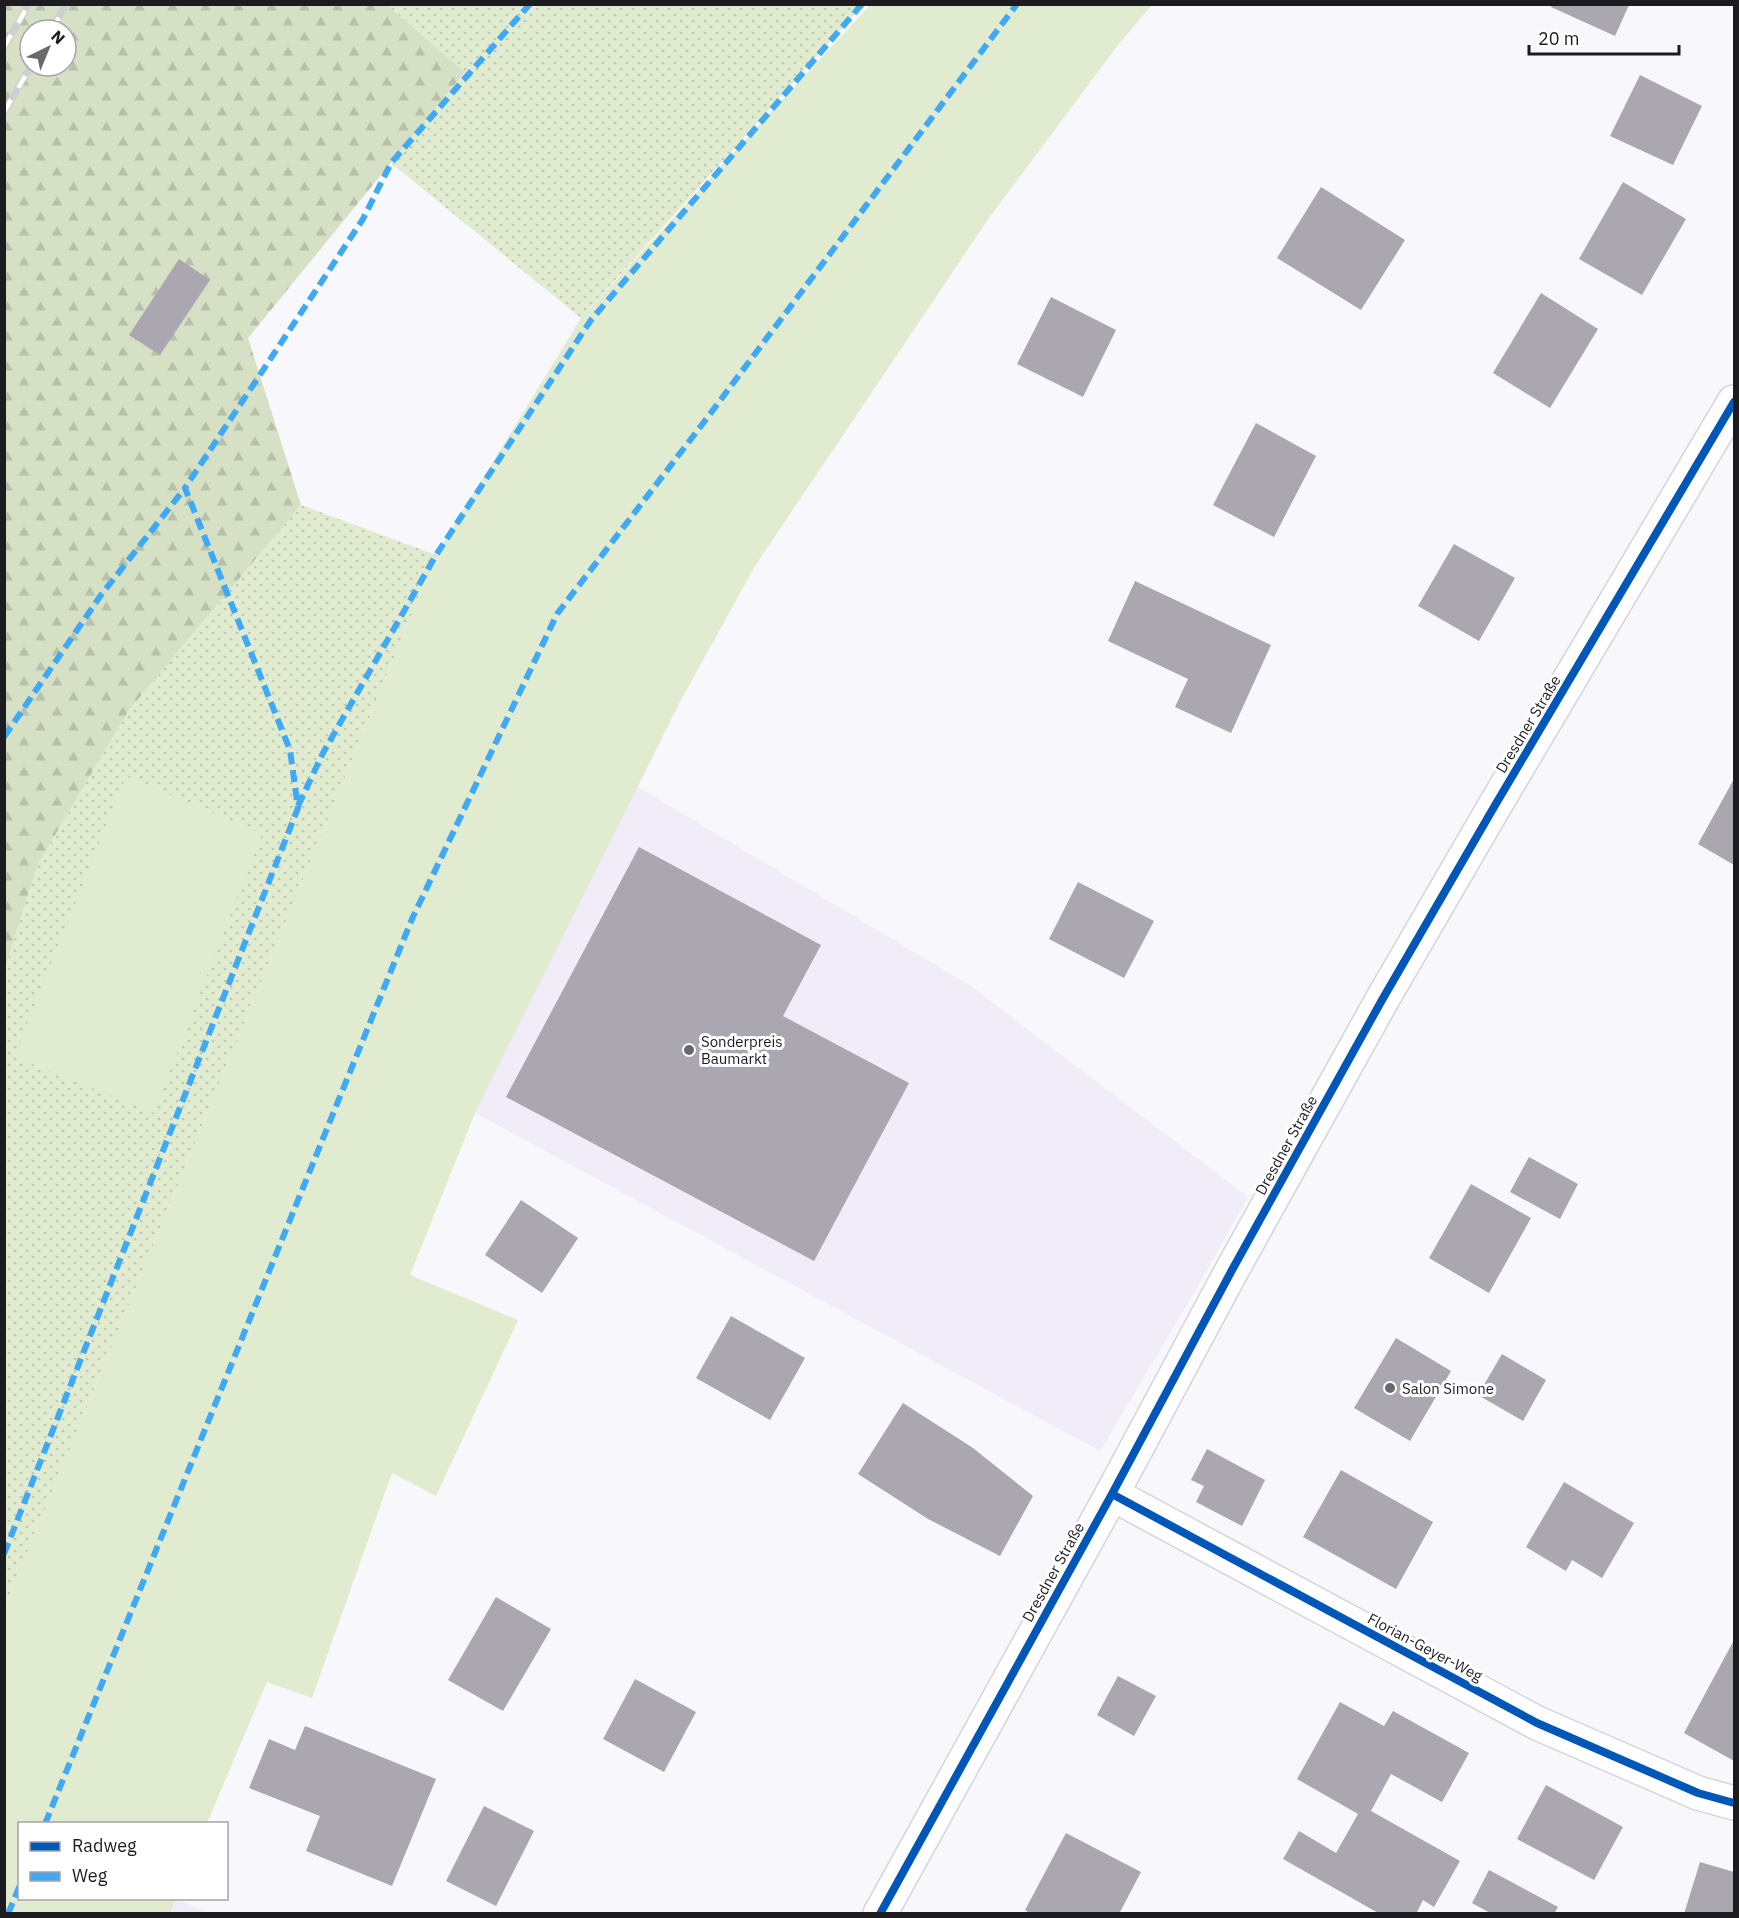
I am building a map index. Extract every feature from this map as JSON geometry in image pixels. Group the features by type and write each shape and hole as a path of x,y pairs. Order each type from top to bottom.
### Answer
{"main road":[{"name":"Dresdner Straße","path":"880,1914 1382,1000 1734,402"},
{"name":"Florian-Geyer-Weg","path":"1112,1494 1537,1723 1698,1793 1734,1803"}],"shaded area":[{"path":"638,787 972,987 1248,1197 1100,1451 475,1113"},
{"path":"175,1900 208,1913 170,1914"}],"green space":[{"path":"871,4 1152,5 1118,45 989,218 755,566 681,700 475,1113 410,1275 518,1320 436,1496 392,1473 312,1698 267,1682 207,1822 18,1822 18,1900 176,1900 170,1913 5,1913 5,1607 436,555 581,318"},
{"path":"5,5 387,5 465,72 248,338 301,505 129,710 38,864 5,968"},
{"path":"387,5 863,5 581,318 391,163 465,72"},
{"path":"301,505 436,555 5,1607 5,968 38,864 129,710"},
{"path":"126,776 262,833 154,1113 14,1057"}],"building":[{"path":"1552,5 1629,5 1615,36 1551,7"},
{"path":"1640,75 1702,106 1673,165 1610,136"},
{"path":"1623,182 1686,219 1642,295 1579,259"},
{"path":"1321,187 1405,240 1361,310 1277,258"},
{"path":"179,259 210,280 160,355 129,335"},
{"path":"1541,293 1598,329 1550,408 1493,373"},
{"path":"1051,297 1116,330 1083,397 1017,364"},
{"path":"1256,423 1316,456 1274,537 1213,505"},
{"path":"1454,544 1515,578 1479,641 1418,606"},
{"path":"1135,581 1271,645 1231,733 1175,707 1188,679 1108,641"},
{"path":"1734,779 1734,865 1698,844"},
{"name":"Sonderpreis Baumarkt","path":"639,847 821,945 783,1016 909,1083 814,1261 506,1097"},
{"path":"1078,882 1154,921 1124,978 1049,939"},
{"path":"1529,1157 1578,1184 1560,1219 1510,1192"},
{"path":"1471,1184 1531,1218 1489,1293 1429,1258"},
{"path":"521,1200 578,1238 542,1293 485,1255"},
{"path":"731,1316 805,1358 770,1420 696,1378"},
{"path":"1396,1338 1451,1371 1410,1441 1354,1408"},
{"path":"1502,1354 1546,1380 1523,1421 1478,1395"},
{"path":"903,1403 973,1448 1033,1496 1000,1556 928,1519 858,1474"},
{"path":"1207,1449 1265,1480 1242,1526 1196,1502 1204,1486 1191,1480"},
{"path":"1341,1470 1433,1522 1396,1589 1303,1537"},
{"path":"1564,1482 1634,1523 1602,1578 1572,1560 1566,1571 1526,1547"},
{"path":"496,1597 551,1629 503,1711 448,1680"},
{"path":"1734,1640 1734,1761 1684,1733"},
{"path":"1118,1676 1156,1696 1134,1736 1097,1715"},
{"path":"635,1679 696,1712 664,1772 603,1739"},
{"path":"1340,1702 1384,1726 1393,1711 1469,1753 1442,1802 1391,1774 1371,1811 1460,1861 1434,1907 1423,1900 1416,1914 1380,1914 1283,1859 1299,1831 1336,1853 1358,1814 1297,1779"},
{"path":"305,1726 436,1779 392,1886 306,1851 320,1816 249,1788 269,1739 295,1750"},
{"path":"1546,1785 1623,1827 1594,1880 1517,1839"},
{"path":"484,1806 534,1831 496,1906 446,1881"},
{"path":"1066,1833 1141,1872 1119,1914 1031,1914 1025,1910"},
{"path":"1700,1862 1734,1872 1734,1914 1684,1914"},
{"path":"1489,1870 1558,1907 1554,1914 1492,1914 1472,1903"}],"railway":[{"path":"4,47 29,4"},
{"path":"58,18 66,4"},
{"path":"4,112 24,78"}],"marked path":[{"path":"4,1554 298,808 290,750 185,488 363,219 391,163 530,4"},
{"path":"298,806 323,753 436,555 591,320 862,4"},
{"path":"46,1822 412,919 557,614 1017,4"},
{"path":"4,737 101,595 185,488"},
{"path":"8,1914 18,1890"}],"cycle path":[{"path":"880,1914 1382,1000 1734,402"},
{"path":"1112,1494 1537,1723 1698,1793 1734,1803"}],"place":[{"name":"Sonderpreis Baumarkt","path":"689,1050"},
{"name":"Salon Simone","path":"1390,1388"}]}
